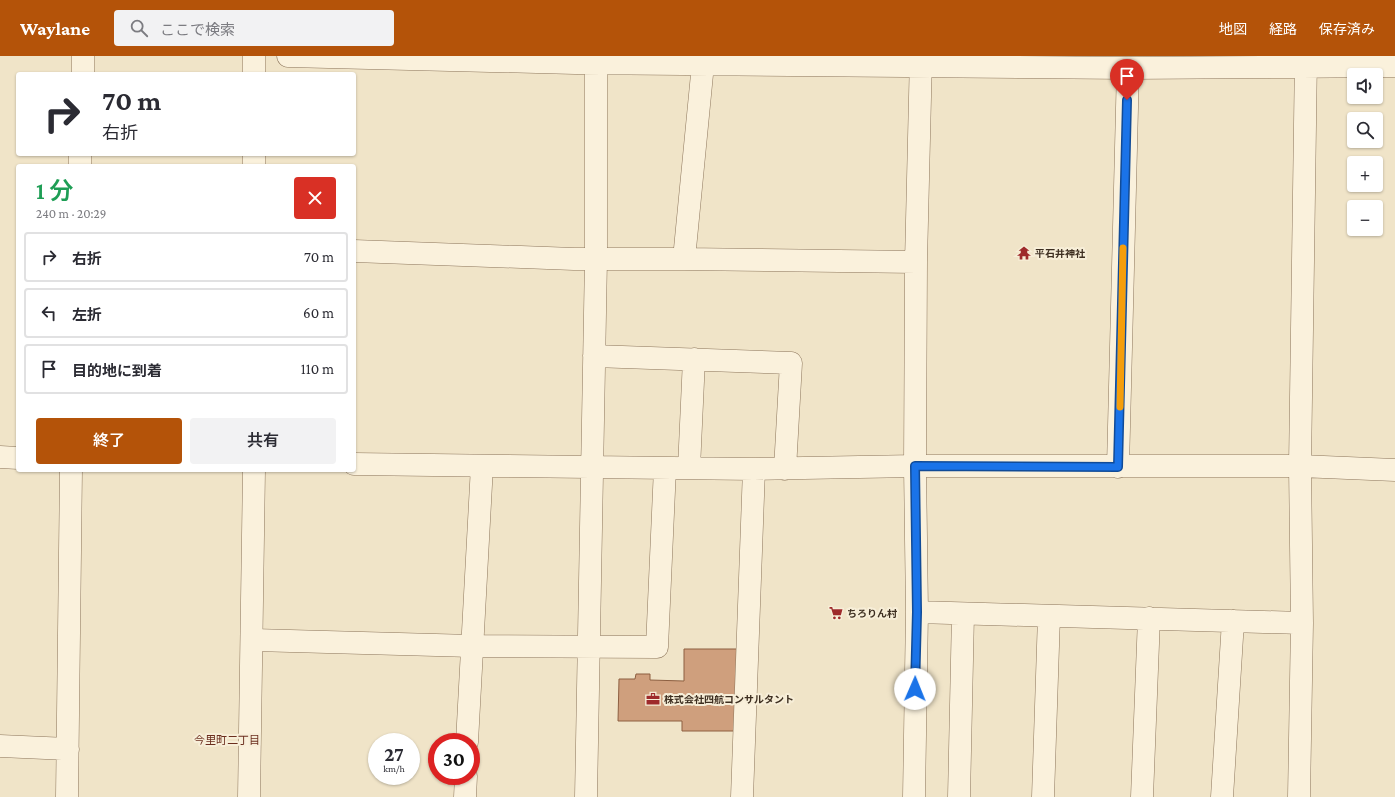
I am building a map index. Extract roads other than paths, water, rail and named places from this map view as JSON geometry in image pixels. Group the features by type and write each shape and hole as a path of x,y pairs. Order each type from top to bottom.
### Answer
{"street":[{"path":"82,72 83,56"},
{"path":"254,56 254,72"},
{"path":"288,56 596,59 703,64 921,61 1128,68 1305,61 1395,66"},
{"path":"586,797 590,647 596,259 596,59"},
{"path":"914,797 917,612 915,466 916,262 921,61"},
{"path":"1299,797 1302,623 1300,466 1305,61"},
{"path":"684,259 703,64"},
{"path":"1118,467 1128,68"},
{"path":"356,250 574,259 916,262"},
{"path":"594,356 791,363 785,469"},
{"path":"689,468 694,359"},
{"path":"0,457 16,458"},
{"path":"356,464 754,469 915,466 1300,466 1395,470"},
{"path":"467,733 482,466"},
{"path":"252,640 472,646 657,647 665,468"},
{"path":"742,797 754,469"},
{"path":"67,797 71,472"},
{"path":"249,797 254,472"},
{"path":"917,612 1302,623"},
{"path":"959,797 963,614"},
{"path":"1044,797 1049,616"},
{"path":"1142,797 1149,618"},
{"path":"1222,797 1233,621"},
{"path":"0,746 68,749"},
{"path":"465,797 466,785"}],"place":[{"name":"平石井神社","path":"1024,253"},
{"name":"ちろりん村","path":"836,613"},
{"name":"株式会社四航コンサルタント","path":"653,699"}],"district":[{"name":"今里町二丁目","path":"227,740"}]}
